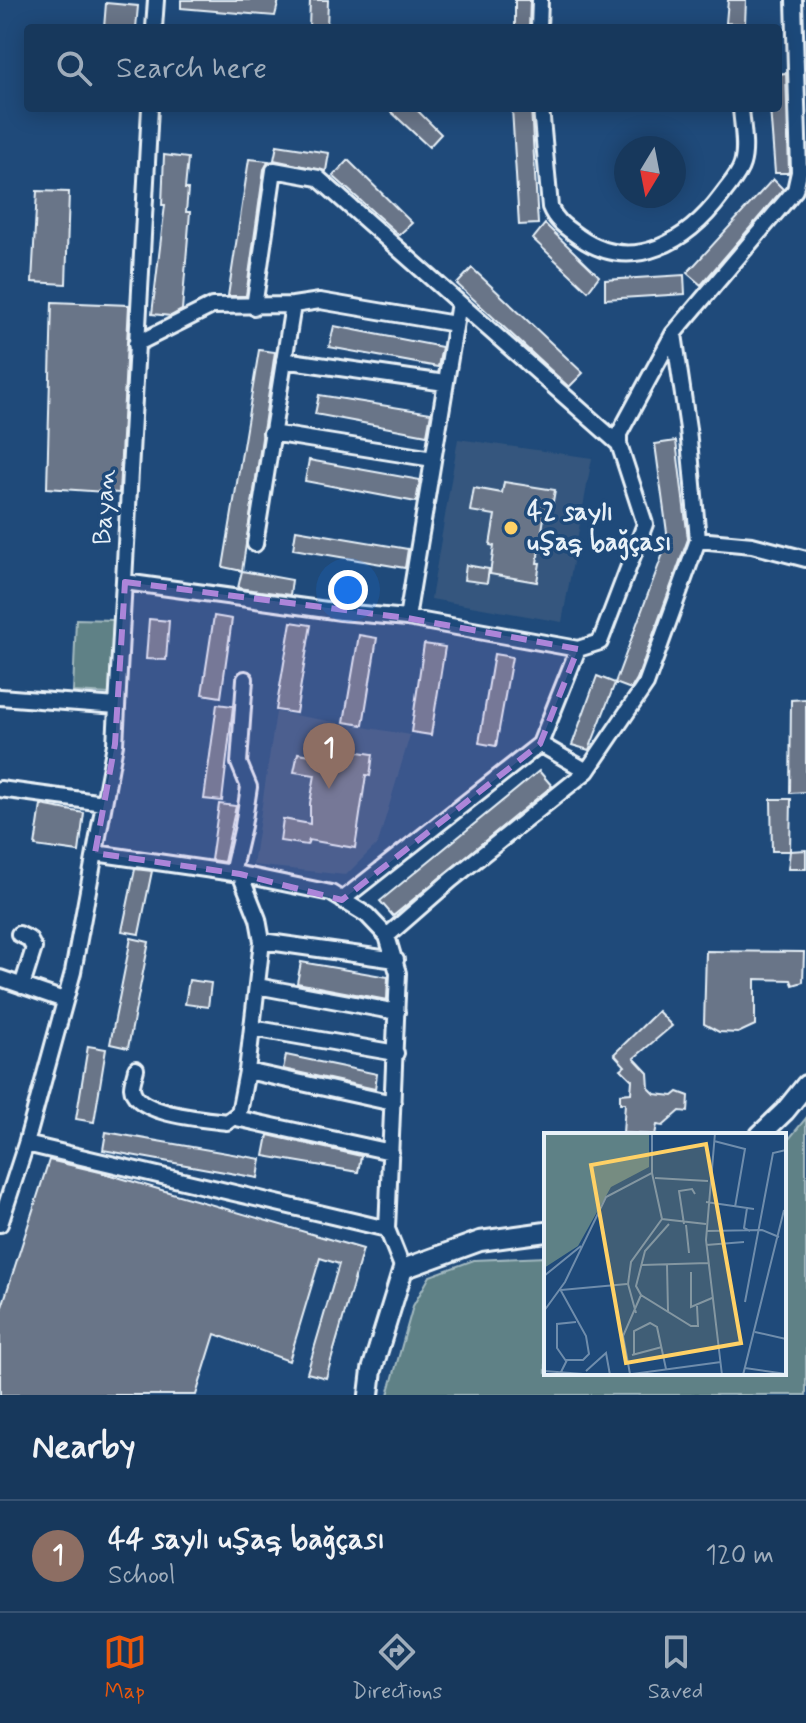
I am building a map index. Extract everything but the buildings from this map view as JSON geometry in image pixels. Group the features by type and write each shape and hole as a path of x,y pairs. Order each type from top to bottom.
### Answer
{"main road":[{"path":"762,1133 806,1085"},
{"path":"369,1395 372,1370 403,1269 480,1241 544,1232"}],"street":[{"path":"154,24 156,0"},
{"path":"539,24 540,0"},
{"path":"125,582 341,612 407,618 578,649 595,645 602,639 645,524 619,444 619,434 673,334 795,190 799,172 794,0"},
{"path":"782,48 794,47"},
{"name":"Bayan","path":"0,1224 26,1144 73,972 115,744 150,112"},
{"path":"541,112 550,207 554,217 595,248 629,252 640,252 681,238 712,209 743,163 741,112"},
{"path":"254,307 276,169 318,178 619,444"},
{"path":"136,344 212,306 254,307 320,301 455,324"},
{"path":"407,618 459,303"},
{"path":"255,544 293,305"},
{"path":"387,936 451,880 587,771 646,684 698,540 688,429 673,334"},
{"path":"284,360 445,383"},
{"path":"271,433 433,459"},
{"path":"698,540 752,545 806,559"},
{"path":"342,900 540,744 578,649"},
{"path":"136,1069 132,1088 146,1107 227,1122 239,1113 262,941 258,919 236,873 249,787 239,763 245,679"},
{"path":"0,697 117,706"},
{"path":"540,744 587,771"},
{"path":"0,789 104,803"},
{"path":"95,853 236,873 331,893 367,915 387,936 396,960 397,1012 387,1229 403,1269"},
{"path":"19,934 29,939 34,948 22,986"},
{"path":"262,941 396,960"},
{"path":"0,978 64,1000"},
{"path":"257,986 397,1012"},
{"path":"252,1028 396,1053"},
{"path":"247,1071 393,1103"},
{"path":"236,1118 391,1152"},
{"path":"26,1144 387,1229"}],"highlighted area":[{"path":"125,582 407,618 578,649 540,744 342,900 240,874 95,853 115,744"}],"shaded area":[{"name":"42 saylı uşaq bağçası","path":"458,439 592,458 562,622 431,599"},
{"path":"276,712 410,735 378,843 346,875 253,865"}],"green space":[{"path":"76,619 113,620 110,694 73,692"},
{"path":"806,1118 806,1395 388,1395 413,1306 430,1276 474,1260 544,1257 544,1375 786,1375 786,1143"}],"place":[{"name":"42 saylı uşaq bağçası","path":"511,528"},
{"name":"44 saylı uşaq bağçası","path":"329,789"}]}
